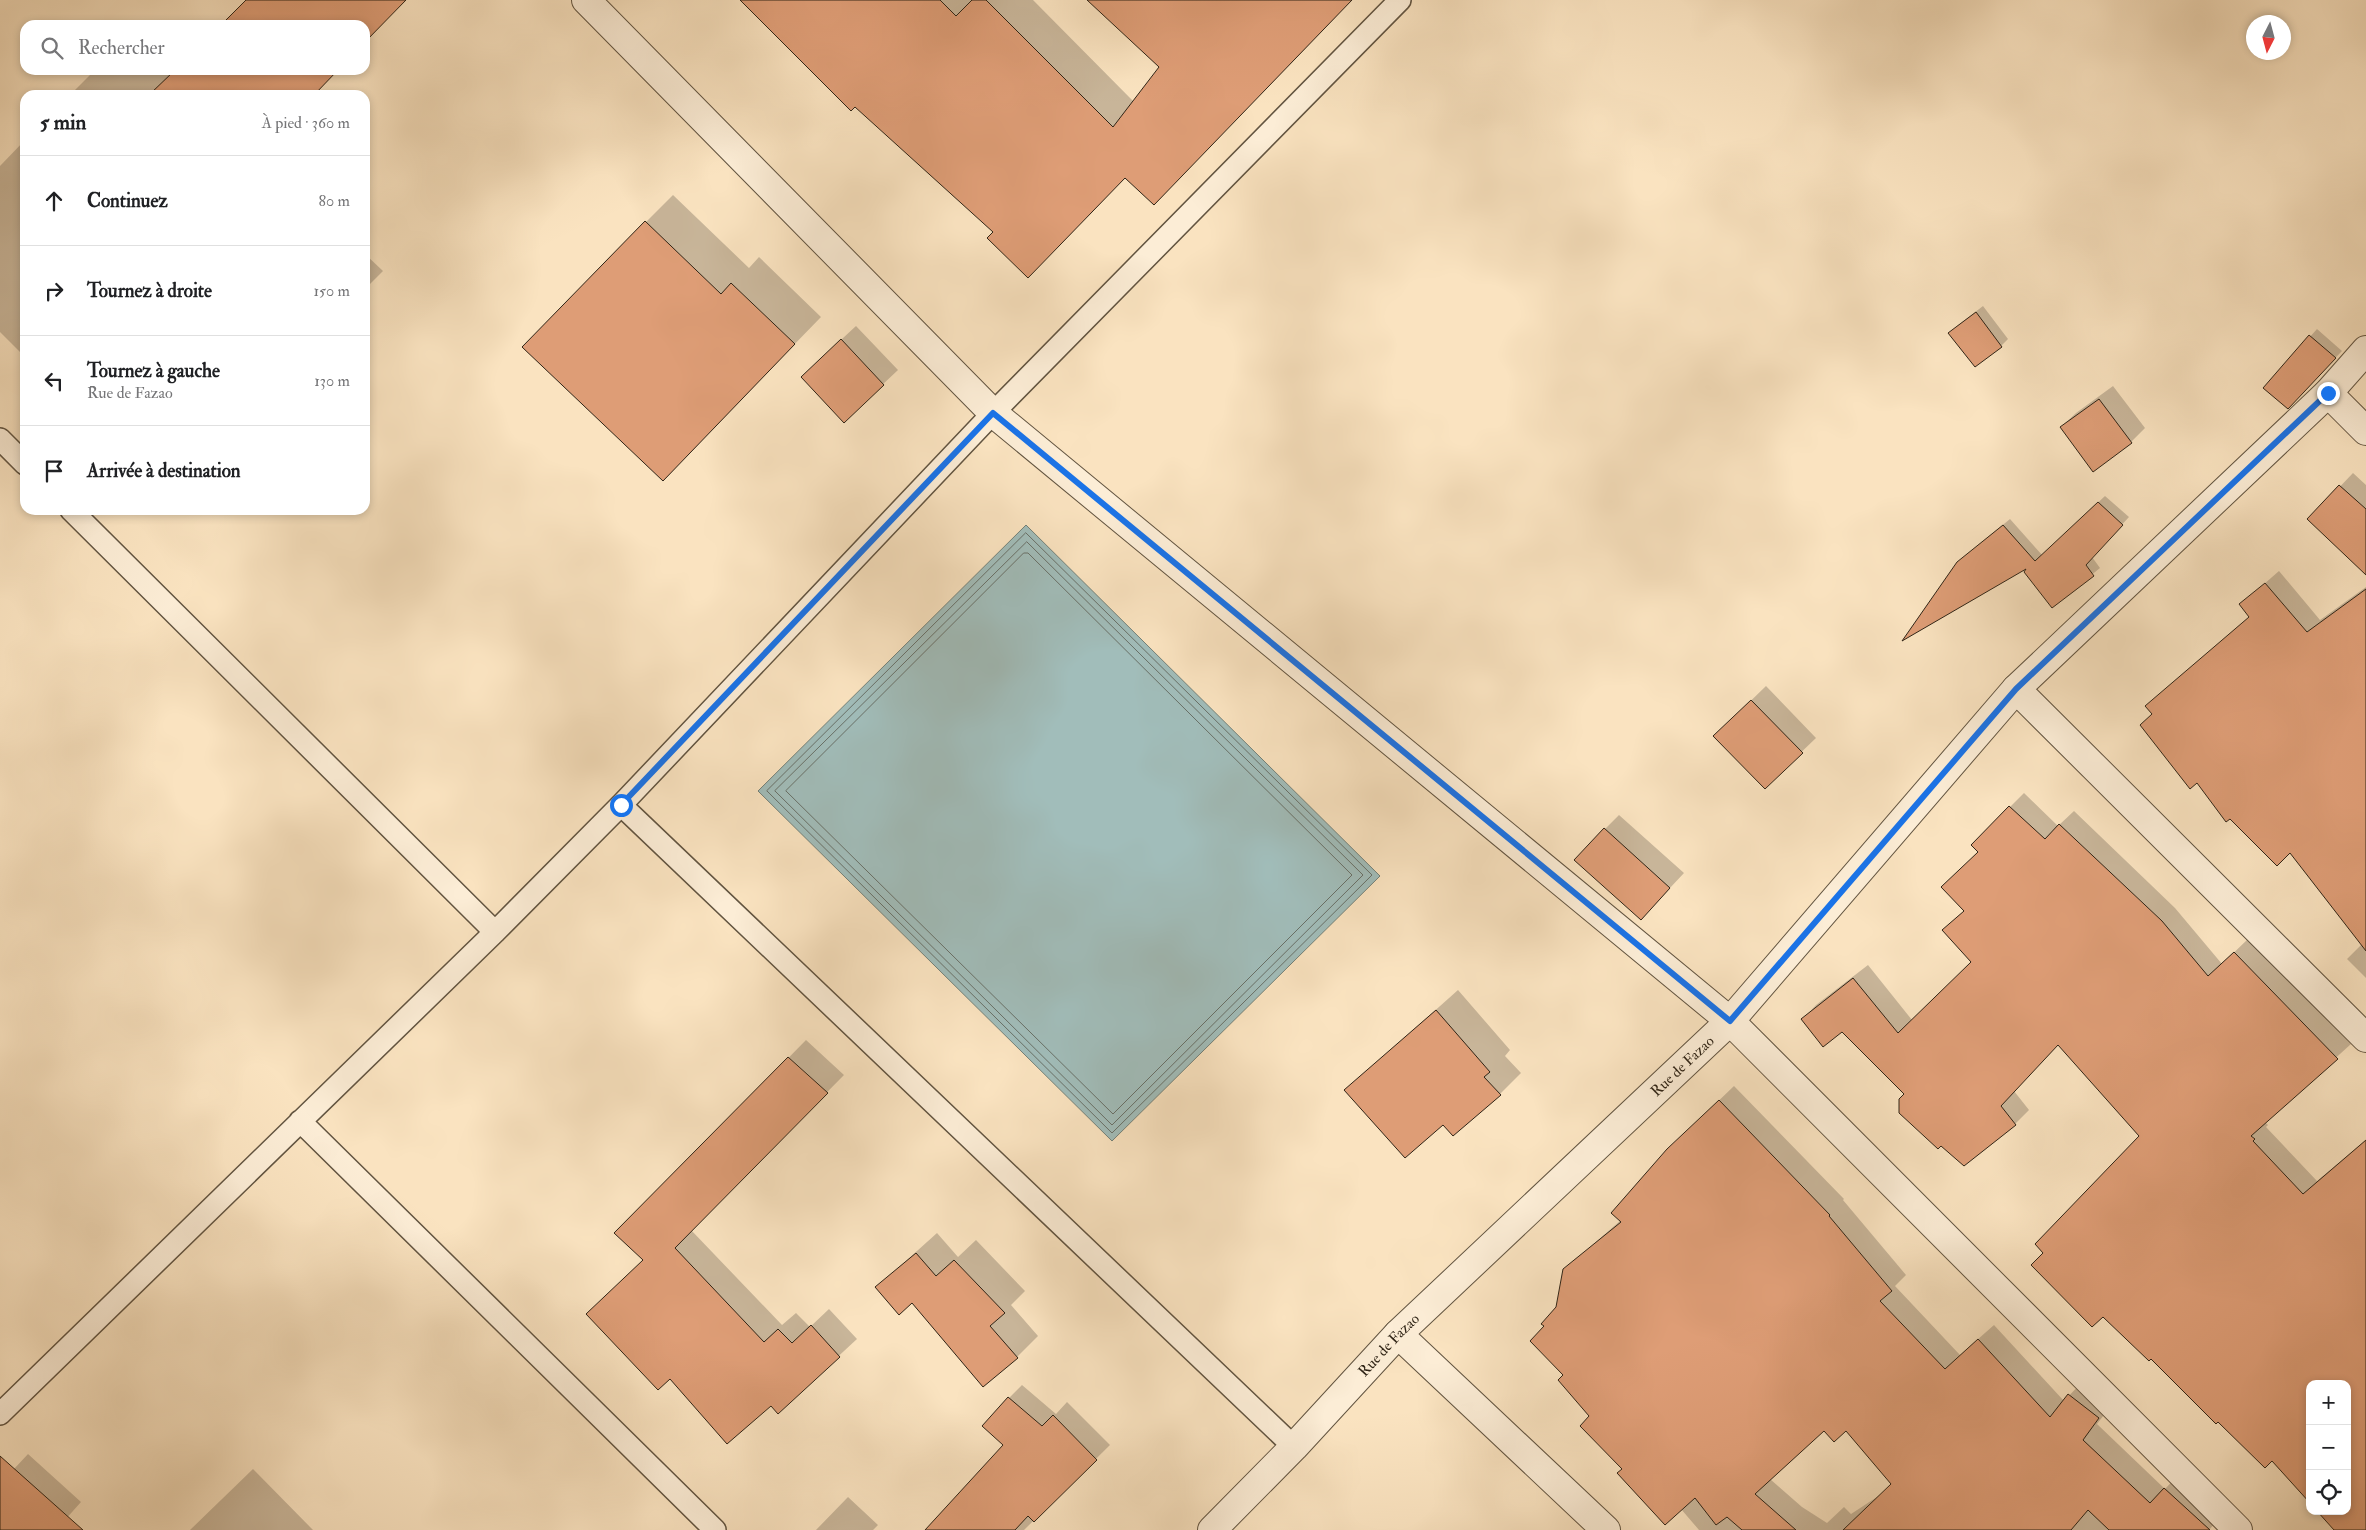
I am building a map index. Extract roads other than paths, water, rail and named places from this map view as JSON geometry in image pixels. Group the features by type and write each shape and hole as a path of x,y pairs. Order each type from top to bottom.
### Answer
{"street":[{"path":"586,0 993,413 1730,1021 2238,1530"},
{"name":"Rue de Fazao","path":"1212,1530 1294,1447 1398,1334 1730,1021 2016,689 2328,393 2366,350"},
{"path":"2328,393 2366,431"},
{"path":"2016,689 2366,1038"},
{"path":"1398,1334 1606,1530"}],"lane":[{"path":"0,1414 495,932 621,805 993,413 1400,0"},
{"path":"0,439 20,459"},
{"path":"76,515 495,932"},
{"path":"621,805 1294,1447"},
{"path":"300,1121 715,1530"}],"water":[{"path":"1026,525 1380,876 1112,1141 758,791"}]}
